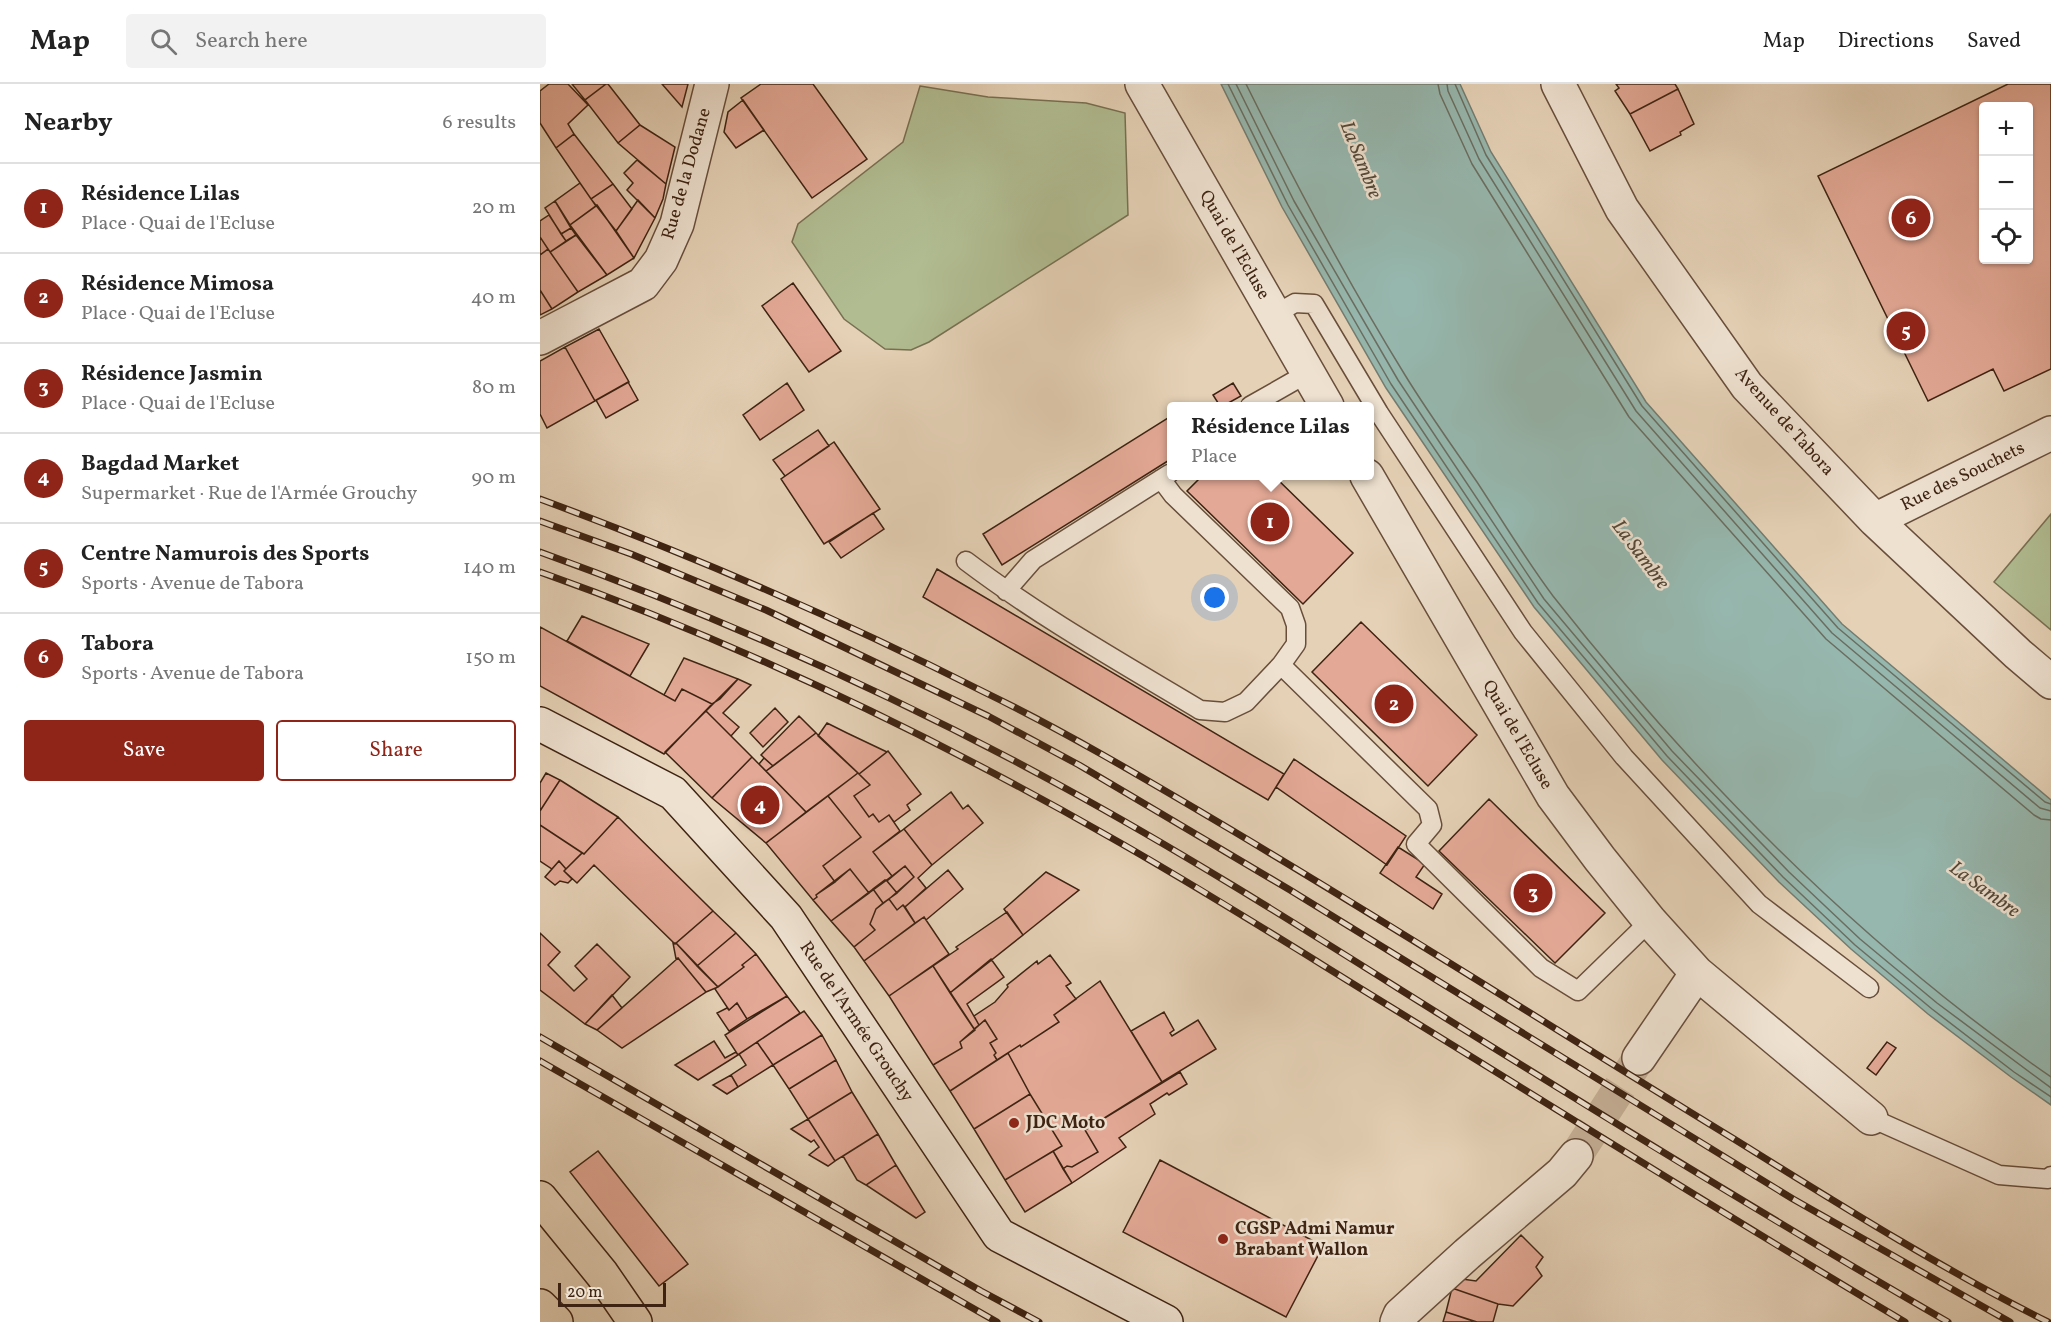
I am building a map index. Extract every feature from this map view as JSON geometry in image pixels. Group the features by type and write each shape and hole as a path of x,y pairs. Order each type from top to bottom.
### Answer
{"main road":[{"path":"540,1198 602,1274 635,1322"},
{"path":"540,1306 556,1322"}],"street":[{"name":"Rue de la Dodane","path":"540,338 643,284 661,260 677,224 712,84"},
{"name":"Quai de l'Ecluse","path":"1142,84 1325,402"},
{"name":"Avenue de Tabora","path":"1558,84 1622,209 1747,386 1875,520 2051,682"},
{"name":"Rue des Souchets","path":"1875,520 2051,433"},
{"name":"Quai de l'Ecluse","path":"1369,480 1553,796 1600,859 1650,921 1697,973 1871,1118"},
{"name":"Rue de l'Armée Grouchy","path":"540,724 673,793 786,917 999,1235 1166,1322"},
{"path":"1639,1058 1697,973"},
{"path":"1397,1322 1400,1315 1562,1173 1576,1156"}],"lane":[{"path":"1274,315 1295,303 1314,304 1372,402"},
{"path":"1257,402 1308,373"},
{"path":"1374,405 1523,632 1624,757 1759,904 1869,988"},
{"path":"1006,591 1033,560 1166,476"},
{"path":"966,561 1042,615 1200,710 1225,712 1246,702 1281,665 1296,644 1296,625 1290,608 1173,495 1167,480"},
{"path":"1281,665 1428,809 1432,825 1416,844 1541,968 1578,991 1650,921"},
{"path":"1871,1118 1999,1175 2048,1179 2051,1176"}],"green space":[{"path":"920,86 988,97 1086,103 1125,113 1128,215 929,342 911,350 885,349 844,319 792,242 798,224 903,142"},
{"path":"2051,514 2051,630 1994,582"}],"water":[{"name":"La Sambre","path":"1221,84 1460,84 1491,152 1646,402 1842,624 2051,800 2051,1105 1928,1014 1851,949 1779,882 1662,760 1534,607 1386,388 1282,207"}],"building":[{"path":"549,84 568,84 588,105 568,124 574,134 556,148 540,123 540,91"},
{"path":"572,84 606,84 585,100"},
{"path":"606,84 640,125 618,143 585,100"},
{"path":"662,84 688,84 682,107"},
{"path":"761,84 813,84 867,159 812,198 741,98"},
{"path":"1616,84 1675,84 1678,89 1630,114 1615,91 1619,88"},
{"path":"2008,84 2051,84 2051,369 2004,391 1993,369 1928,401 1818,176"},
{"path":"1678,89 1694,124 1680,132 1681,135 1650,151 1630,114"},
{"path":"743,100 764,130 736,148 724,132 728,112"},
{"path":"640,125 675,147 666,184 618,143"},
{"path":"574,134 613,184 591,199 556,148"},
{"path":"637,160 666,184 655,218 627,190 633,183 624,173"},
{"path":"580,183 596,206 570,225 555,201"},
{"path":"613,184 632,209 616,231 591,199"},
{"path":"638,200 655,218 634,258 616,231"},
{"path":"555,201 571,228 561,234 545,208"},
{"path":"597,205 634,258 607,275 570,225"},
{"path":"549,215 566,241 550,252 540,237 540,221"},
{"path":"571,228 576,235 566,241 561,234"},
{"path":"576,235 607,275 578,292 550,252"},
{"path":"540,237 548,249 540,255"},
{"path":"548,249 578,292 552,309 540,290 540,255"},
{"path":"793,283 841,351 809,372 762,306"},
{"path":"540,290 552,309 540,315"},
{"path":"599,329 629,382 595,401 565,347"},
{"path":"565,347 595,401 547,428 540,414 540,361"},
{"path":"628,382 638,400 606,418 596,400"},
{"path":"787,383 804,410 760,440 743,415"},
{"path":"1233,383 1241,396 1230,402 1217,402 1213,395"},
{"path":"1167,419 1167,462 1002,565 983,534"},
{"path":"818,430 829,446 785,476 773,460"},
{"path":"834,442 880,509 824,544 781,479"},
{"path":"1198,480 1278,480 1353,553 1303,604 1187,491"},
{"path":"873,513 884,529 841,558 829,542"},
{"path":"937,569 1284,774 1268,800 923,597"},
{"path":"582,616 649,644 630,676 567,641"},
{"path":"1361,622 1477,735 1428,786 1312,672"},
{"path":"540,627 675,701 682,689 712,704 664,754 540,686"},
{"path":"684,658 738,679 720,699 712,704 682,689 675,701 664,695"},
{"path":"738,679 751,685 723,713 739,727 731,736 706,711"},
{"path":"775,708 788,722 763,747 750,733"},
{"path":"706,711 752,757 712,798 665,752"},
{"path":"799,716 816,733 773,766 761,755"},
{"path":"827,723 887,752 859,774 818,736"},
{"path":"816,733 858,773 806,812 766,771"},
{"path":"888,751 921,794 907,805 910,810 894,822 889,815 879,822 873,814 869,817 854,796 870,785 859,774"},
{"path":"752,757 806,812 766,843 712,798"},
{"path":"764,758 773,766 766,771 759,764"},
{"path":"1294,759 1406,836 1387,865 1276,787"},
{"path":"546,773 560,780 540,811 540,783"},
{"path":"858,773 870,785 854,796 869,817 873,814 879,822 889,815 900,831 873,852 892,876 869,893 850,869 835,882 823,866 861,837 828,796"},
{"path":"560,780 618,817 584,854 540,825 540,811"},
{"path":"951,792 963,809 968,805 983,823 932,865 904,829"},
{"path":"828,796 861,837 823,866 835,882 816,895 817,897 813,900 766,843"},
{"path":"1489,799 1605,913 1555,963 1439,851"},
{"path":"618,817 713,911 675,944 594,865 577,883 564,871 582,853 584,854"},
{"path":"540,825 582,853 566,869 559,861 552,869 540,861"},
{"path":"904,829 932,865 918,878 926,888 905,907 903,905 897,910 889,899 914,877 905,866 892,876 873,852"},
{"path":"1398,847 1425,864 1416,877 1442,894 1433,909 1380,873"},
{"path":"559,861 566,869 564,871 572,879 568,883 560,881 555,885 545,877"},
{"path":"905,866 914,877 897,893 887,881"},
{"path":"850,869 869,893 831,921 813,900 817,897 816,895"},
{"path":"948,870 963,889 926,920 924,917 915,923 905,907"},
{"path":"1046,872 1079,890 1023,935 1004,909"},
{"path":"885,880 897,893 883,903 873,889"},
{"path":"873,889 883,903 876,909 870,924 875,930 854,947 831,921"},
{"path":"889,899 897,910 903,905 915,923 864,961 854,947 875,930 870,924 876,909"},
{"path":"713,911 736,933 697,966 676,943"},
{"path":"1007,912 1023,935 950,993 933,966"},
{"path":"924,917 949,954 889,996 864,961"},
{"path":"540,933 560,952 548,965 574,991 587,979 575,966 597,944 630,977 585,1024 540,990"},
{"path":"736,933 756,954 742,965 744,967 718,987 697,966"},
{"path":"673,943 676,943 718,987 706,992 678,958 676,959"},
{"path":"756,954 787,996 747,1019 737,1003 729,1010 715,989 744,967 742,965"},
{"path":"1050,955 1071,983 1066,986 1076,999 1054,1015 1059,1022 997,1060 990,1043 997,1039 985,1020 979,1025 974,1016 995,1002 1008,987 1007,985 1037,961 1038,964"},
{"path":"678,958 706,992 622,1048 597,1030"},
{"path":"991,959 1004,977 967,1004 979,1025 974,1029 950,993"},
{"path":"933,966 975,1030 960,1042 962,1048 933,1065 889,996"},
{"path":"1100,981 1162,1082 1085,1130 1098,1152 1072,1167 1067,1166 1063,1169 1053,1151 1062,1146 1008,1053 1059,1022 1054,1015"},
{"path":"612,995 622,1008 597,1030 585,1024"},
{"path":"787,996 800,1013 738,1055 725,1035"},
{"path":"737,1003 747,1019 729,1031 717,1013 727,1008 729,1010"},
{"path":"804,1011 822,1035 773,1065 757,1042"},
{"path":"1164,1012 1174,1030 1170,1033 1172,1036 1198,1020 1216,1049 1162,1082 1131,1031"},
{"path":"985,1020 997,1039 990,1043 997,1060 950,1091 933,1065 962,1048 960,1042"},
{"path":"822,1035 836,1060 789,1089 773,1065"},
{"path":"714,1041 725,1058 736,1052 738,1055 698,1080 675,1065"},
{"path":"757,1042 773,1065 738,1087 731,1075 746,1065 739,1054"},
{"path":"1887,1042 1896,1048 1876,1075 1867,1068"},
{"path":"1008,1053 1030,1094 974,1129 950,1091"},
{"path":"836,1060 852,1092 808,1119 789,1089"},
{"path":"1180,1072 1187,1084 1150,1104 1155,1114 1119,1138 1126,1147 1072,1183 1063,1169 1067,1166 1072,1167 1098,1152 1085,1130"},
{"path":"731,1075 738,1087 727,1094 713,1085"},
{"path":"852,1092 878,1134 835,1161 808,1119"},
{"path":"1030,1094 1062,1146 1005,1180 974,1129"},
{"path":"808,1119 835,1161 828,1166 809,1155 819,1147 814,1140 811,1142 791,1129"},
{"path":"878,1134 896,1165 866,1185 857,1180 843,1156"},
{"path":"598,1151 688,1264 659,1286 570,1172"},
{"path":"1053,1151 1072,1183 1025,1212 1005,1180"},
{"name":"CGSP Admi Namur Brabant Wallon","path":"1160,1160 1323,1246 1286,1317 1123,1232"},
{"path":"896,1165 925,1212 916,1218 866,1185"},
{"path":"1521,1235 1543,1257 1536,1267 1542,1276 1513,1306 1498,1304 1452,1288 1462,1279 1476,1281"},
{"path":"1452,1288 1498,1304 1493,1322 1477,1322 1446,1312"},
{"path":"1446,1312 1473,1321 1473,1322 1443,1322"}],"tunnel":[{"path":"1576,1156 1639,1058"}],"railway":[{"path":"540,499 709,565 820,614 930,665 1073,738 1348,900 1889,1234 1968,1280 2048,1322"},
{"path":"540,521 631,554 766,610 988,716 1079,765 1290,890 1793,1199 2010,1322"},
{"path":"540,552 674,603 806,659 936,721 1063,787 1207,870 1695,1172 1948,1322"},
{"path":"540,572 614,599 759,659 901,726 1040,798 1205,893 1905,1322"},
{"path":"540,1037 981,1291 1039,1322"},
{"path":"540,1061 997,1322"}],"place":[{"name":"Tabora","path":"1911,218"},
{"name":"Centre Namurois des Sports","path":"1906,331"},
{"name":"Résidence Lilas","path":"1270,522"},
{"name":"Résidence Mimosa","path":"1394,704"},
{"name":"Bagdad Market","path":"760,805"},
{"name":"Résidence Jasmin","path":"1533,893"},
{"name":"JDC Moto","path":"1014,1123"},
{"name":"CGSP Admi Namur Brabant Wallon","path":"1223,1239"}]}
